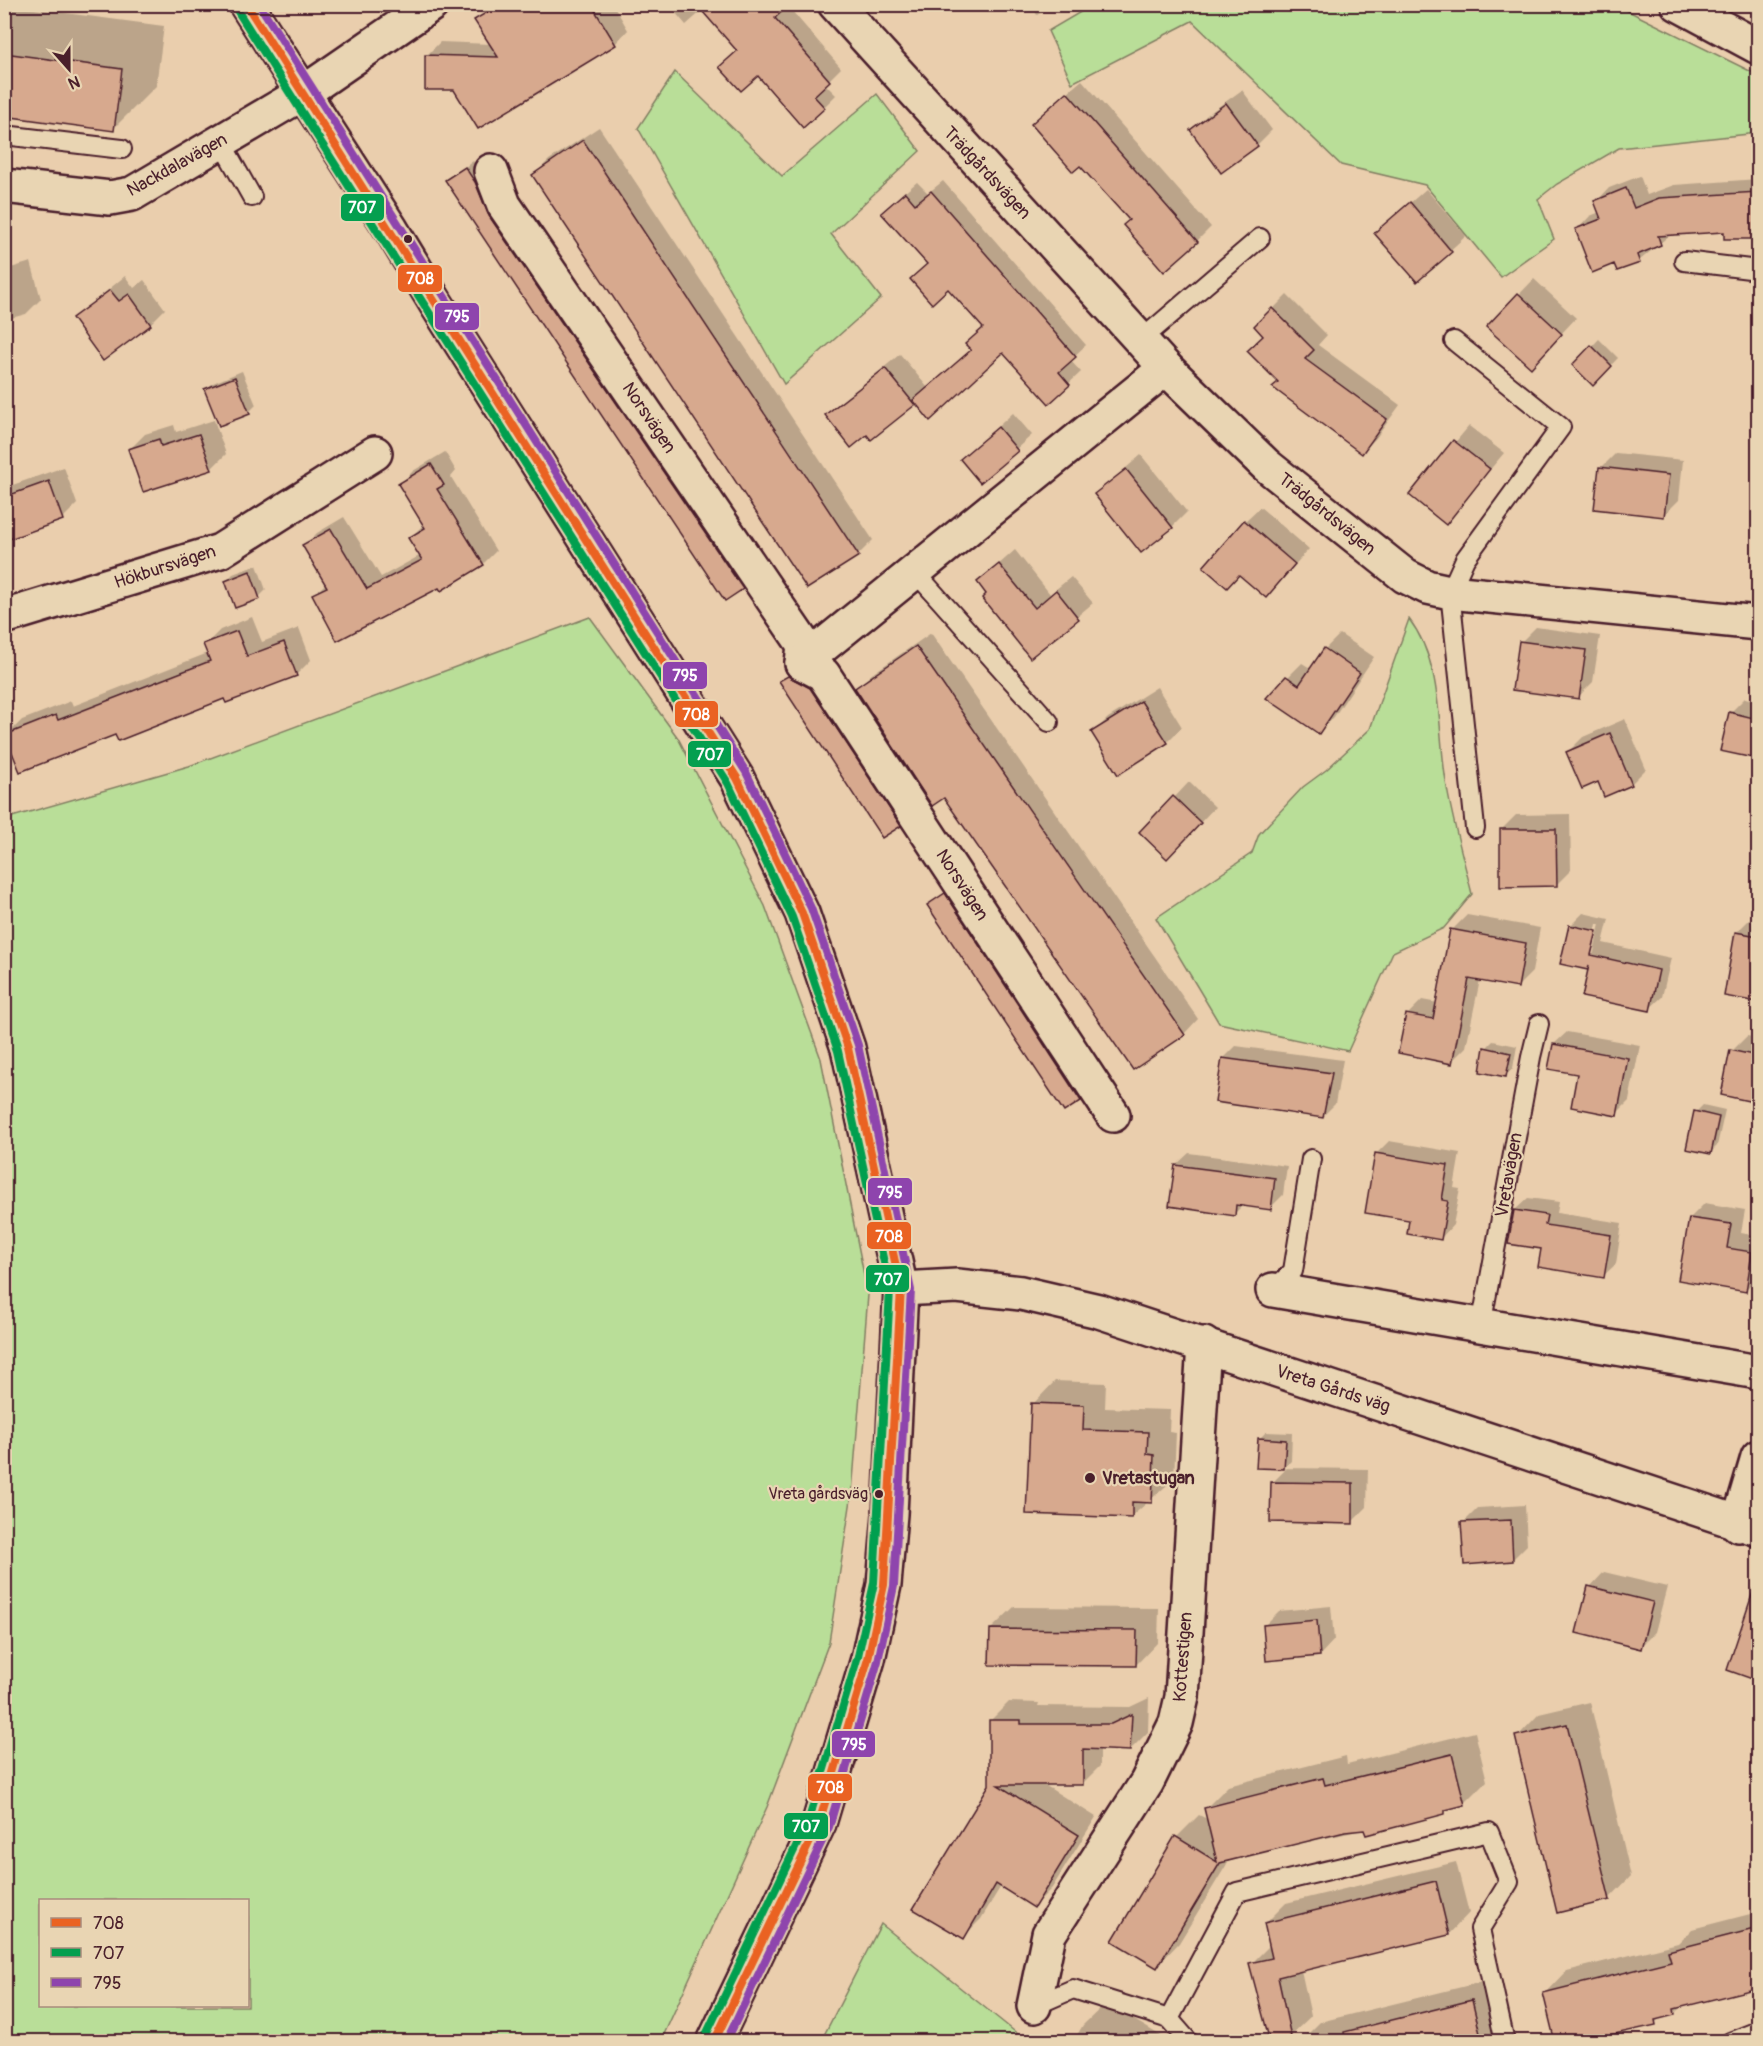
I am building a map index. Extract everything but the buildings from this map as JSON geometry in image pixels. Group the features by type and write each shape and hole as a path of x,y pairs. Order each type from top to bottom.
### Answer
{"street":[{"path":"246,4 391,229 737,778 802,913 848,1048 900,1289 892,1490 884,1585 868,1659 819,1822 714,2042"},
{"name":"Nackdalavägen","path":"4,186 110,198 132,194 303,93 432,4"},
{"name":"Trädgårdsvägen","path":"835,4 1166,368 1266,465 1405,576 1427,587 1450,592 1758,623"},
{"path":"1678,4 1758,47"},
{"name":"Norsvägen","path":"491,171 504,206 804,645 802,663 823,674 1113,1115"},
{"path":"802,663 916,573 1166,368"},
{"name":"Hökbursvägen","path":"4,617 220,551 375,453"},
{"name":"Vreta Gårds väg","path":"900,1289 957,1287 1021,1293 1099,1311 1204,1344 1748,1527"},
{"path":"1273,1290 1758,1372"},
{"name":"Kottestigen","path":"1034,2006 1049,1934 1147,1782 1176,1723 1182,1697 1204,1344"},
{"path":"1748,1527 1758,1457"}],"lane":[{"path":"4,135 122,149"},
{"path":"221,142 252,197"},
{"path":"1141,340 1260,238"},
{"path":"1684,261 1758,270"},
{"path":"1454,341 1561,427 1465,559 1450,592 1474,828"},
{"path":"916,573 1049,722"},
{"name":"Vretavägen","path":"1481,1326 1539,1024"},
{"path":"1273,1290 1293,1271 1311,1159"},
{"path":"1169,2019 1237,1892 1489,1832 1509,1882 1480,1929 1505,2042"},
{"path":"1034,2006 1073,1989 1169,2019 1190,2042"},
{"path":"1730,2042 1758,2031"}],"green space":[{"path":"1094,4 1616,5 1758,75 1758,133 1619,148 1557,184 1538,199 1554,239 1501,277 1425,185 1341,165 1192,21 1072,83 1048,31"},
{"path":"675,72 782,176 877,94 920,151 831,234 881,298 784,384 638,128"},
{"path":"590,617 678,738 765,906 821,1059 868,1295 852,1493 829,1642 767,1807 661,2041 5,2041 5,819 189,766"},
{"path":"1409,619 1420,637 1434,677 1448,796 1472,894 1444,928 1393,952 1348,1051 1219,1023 1156,918 1252,853 1259,834 1303,787 1326,770 1370,729"},
{"path":"881,1924 1024,2039 1024,2041 821,2041"}],"transit line":[{"name":"708","path":"246,4 737,778 802,913 848,1048 901,1289 884,1585 868,1659 819,1823 714,2042"},
{"name":"795","path":"259,4 746,772 811,908 858,1045 911,1290 894,1586 878,1661 829,1827 726,2042"},
{"name":"707","path":"237,10 728,783 792,917 838,1051 890,1290 874,1583 858,1656 809,1819 705,2037"}],"place":[{"name":"Vretastugan","path":"1090,1478"},
{"name":"Vreta gårdsväg","path":"879,1494"}]}
